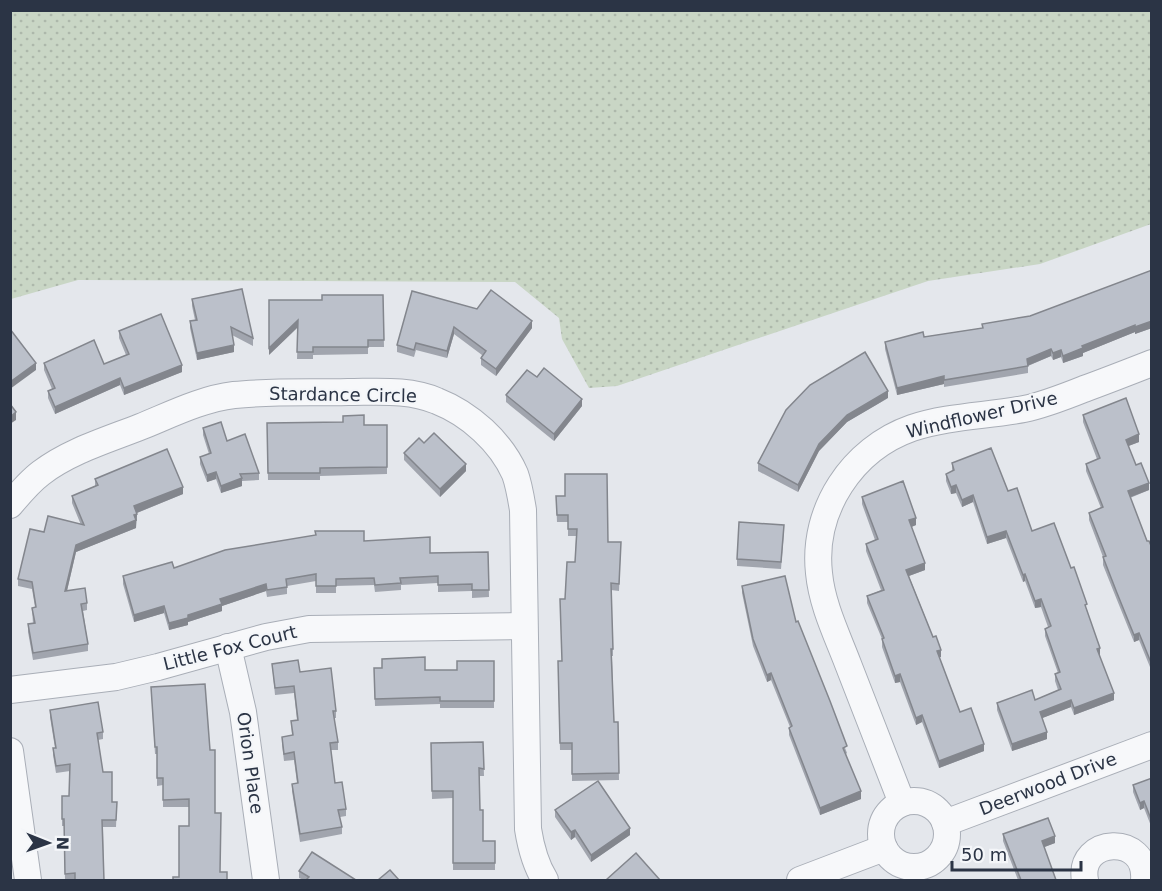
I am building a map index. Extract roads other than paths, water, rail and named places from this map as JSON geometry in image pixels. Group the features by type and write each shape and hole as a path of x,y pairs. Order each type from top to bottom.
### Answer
{"street":[{"name":"Windflower Drive","path":"902,803 820,584 818,552 820,534 837,489 855,465 870,451 894,435 912,428 952,419 1022,410 1042,405 1152,363"},
{"name":"Stardance Circle","path":"10,506 36,477 69,455 206,401 233,395 390,392 410,393 450,407 482,430 501,451 515,475 524,518 528,829 531,849 545,880"},
{"name":"Little Fox Court","path":"10,690 116,677 280,634 309,629 524,626"},
{"name":"Orion Place","path":"228,647 243,712 267,880"},
{"name":"Deerwood Drive","path":"945,823 1152,745"},
{"path":"10,751 28,880"},
{"path":"923,802 940,814 945,823 946,843 942,852 926,864 916,867 907,866 897,862 884,848 882,826 886,817 902,803 923,802"},
{"path":"1085,880 1084,875 1090,857 1098,850 1108,846 1118,846 1136,855 1142,863 1144,880"},
{"path":"800,880 884,848"}]}
